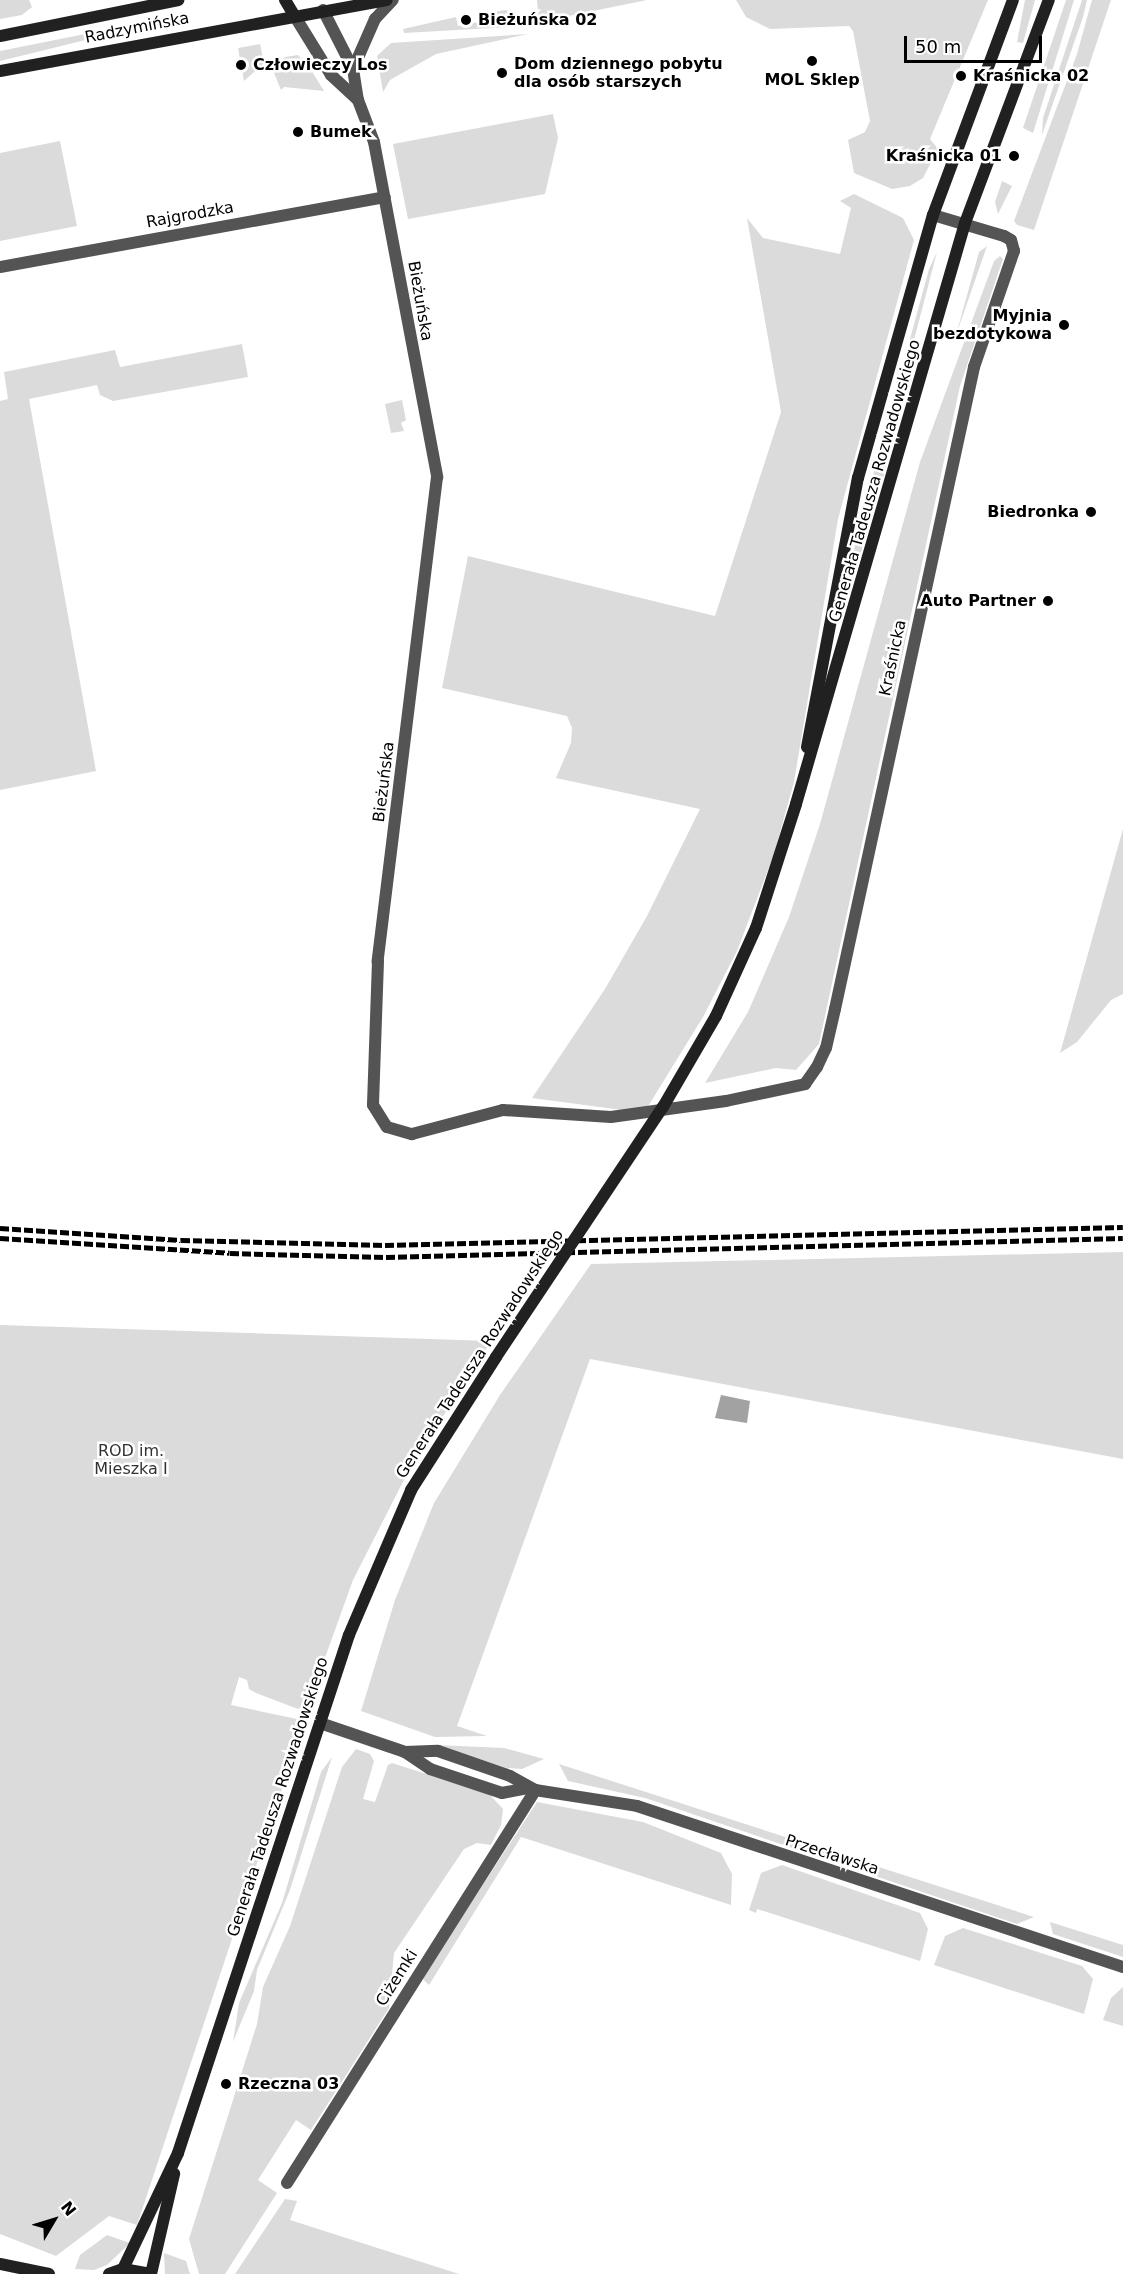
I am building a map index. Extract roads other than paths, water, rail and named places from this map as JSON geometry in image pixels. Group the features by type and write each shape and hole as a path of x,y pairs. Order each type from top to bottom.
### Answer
{"street":[{"name":"Radzymińska","path":"0,36 178,0"},
{"path":"285,0 294,15"},
{"name":"Radzymińska","path":"0,71 294,15 321,5 387,0"},
{"path":"353,69 375,19 393,0"},
{"name":"Generała Tadeusza Rozwadowskiego","path":"796,804 858,478 933,215 1013,0"},
{"name":"Generała Tadeusza Rozwadowskiego","path":"151,2274 178,2153 349,1635 411,1490 496,1357 663,1107 716,1016 756,928 796,804 965,224 1050,0"},
{"name":"Bieżuńska","path":"321,5 353,69 358,100 374,142 437,477 378,961 373,1105 387,1127 412,1134 503,1110 611,1117 726,1101"},
{"name":"Bieżuńska","path":"294,15 331,75 358,100"},
{"name":"Rajgrodzka","path":"0,267 385,197"},
{"name":"Kraśnicka","path":"726,1101 805,1084 826,1048 974,367 1014,251 1011,240 933,215"},
{"name":"Przecławska","path":"320,1723 405,1752 430,1769 502,1792 532,1789 637,1806 1123,1967"},
{"name":"Przecławska","path":"405,1752 438,1751 510,1776 532,1789"},
{"name":"Ciżemki","path":"287,2183 532,1789"},
{"name":"Generała Tadeusza Rozwadowskiego","path":"123,2269 178,2153"},
{"path":"0,2264 49,2274"},
{"path":"109,2274 123,2269 151,2274"},
{"path":"0,2270 10,2274"}],"railway":[{"path":"0,1228 181,1240 385,1245 1123,1227"},
{"path":"0,1238 230,1253 386,1257 1123,1238"}],"place":[{"name":"Bieżuńska 02","path":"466,20"},
{"name":"MOL Sklep","path":"812,61"},
{"name":"Człowieczy Los","path":"241,65"},
{"name":"Dom dziennego pobytu dla osób starszych","path":"502,73"},
{"name":"Kraśnicka 02","path":"961,76"},
{"name":"Bumek","path":"298,132"},
{"name":"Kraśnicka 01","path":"1014,156"},
{"name":"Myjnia bezdotykowa","path":"1064,325"},
{"name":"Biedronka","path":"1091,512"},
{"name":"Auto Partner","path":"1048,601"},
{"name":"Rzeczna 03","path":"226,2084"}],"park label":[{"name":"ROD im. Mieszka I","path":"131,1460"}]}
